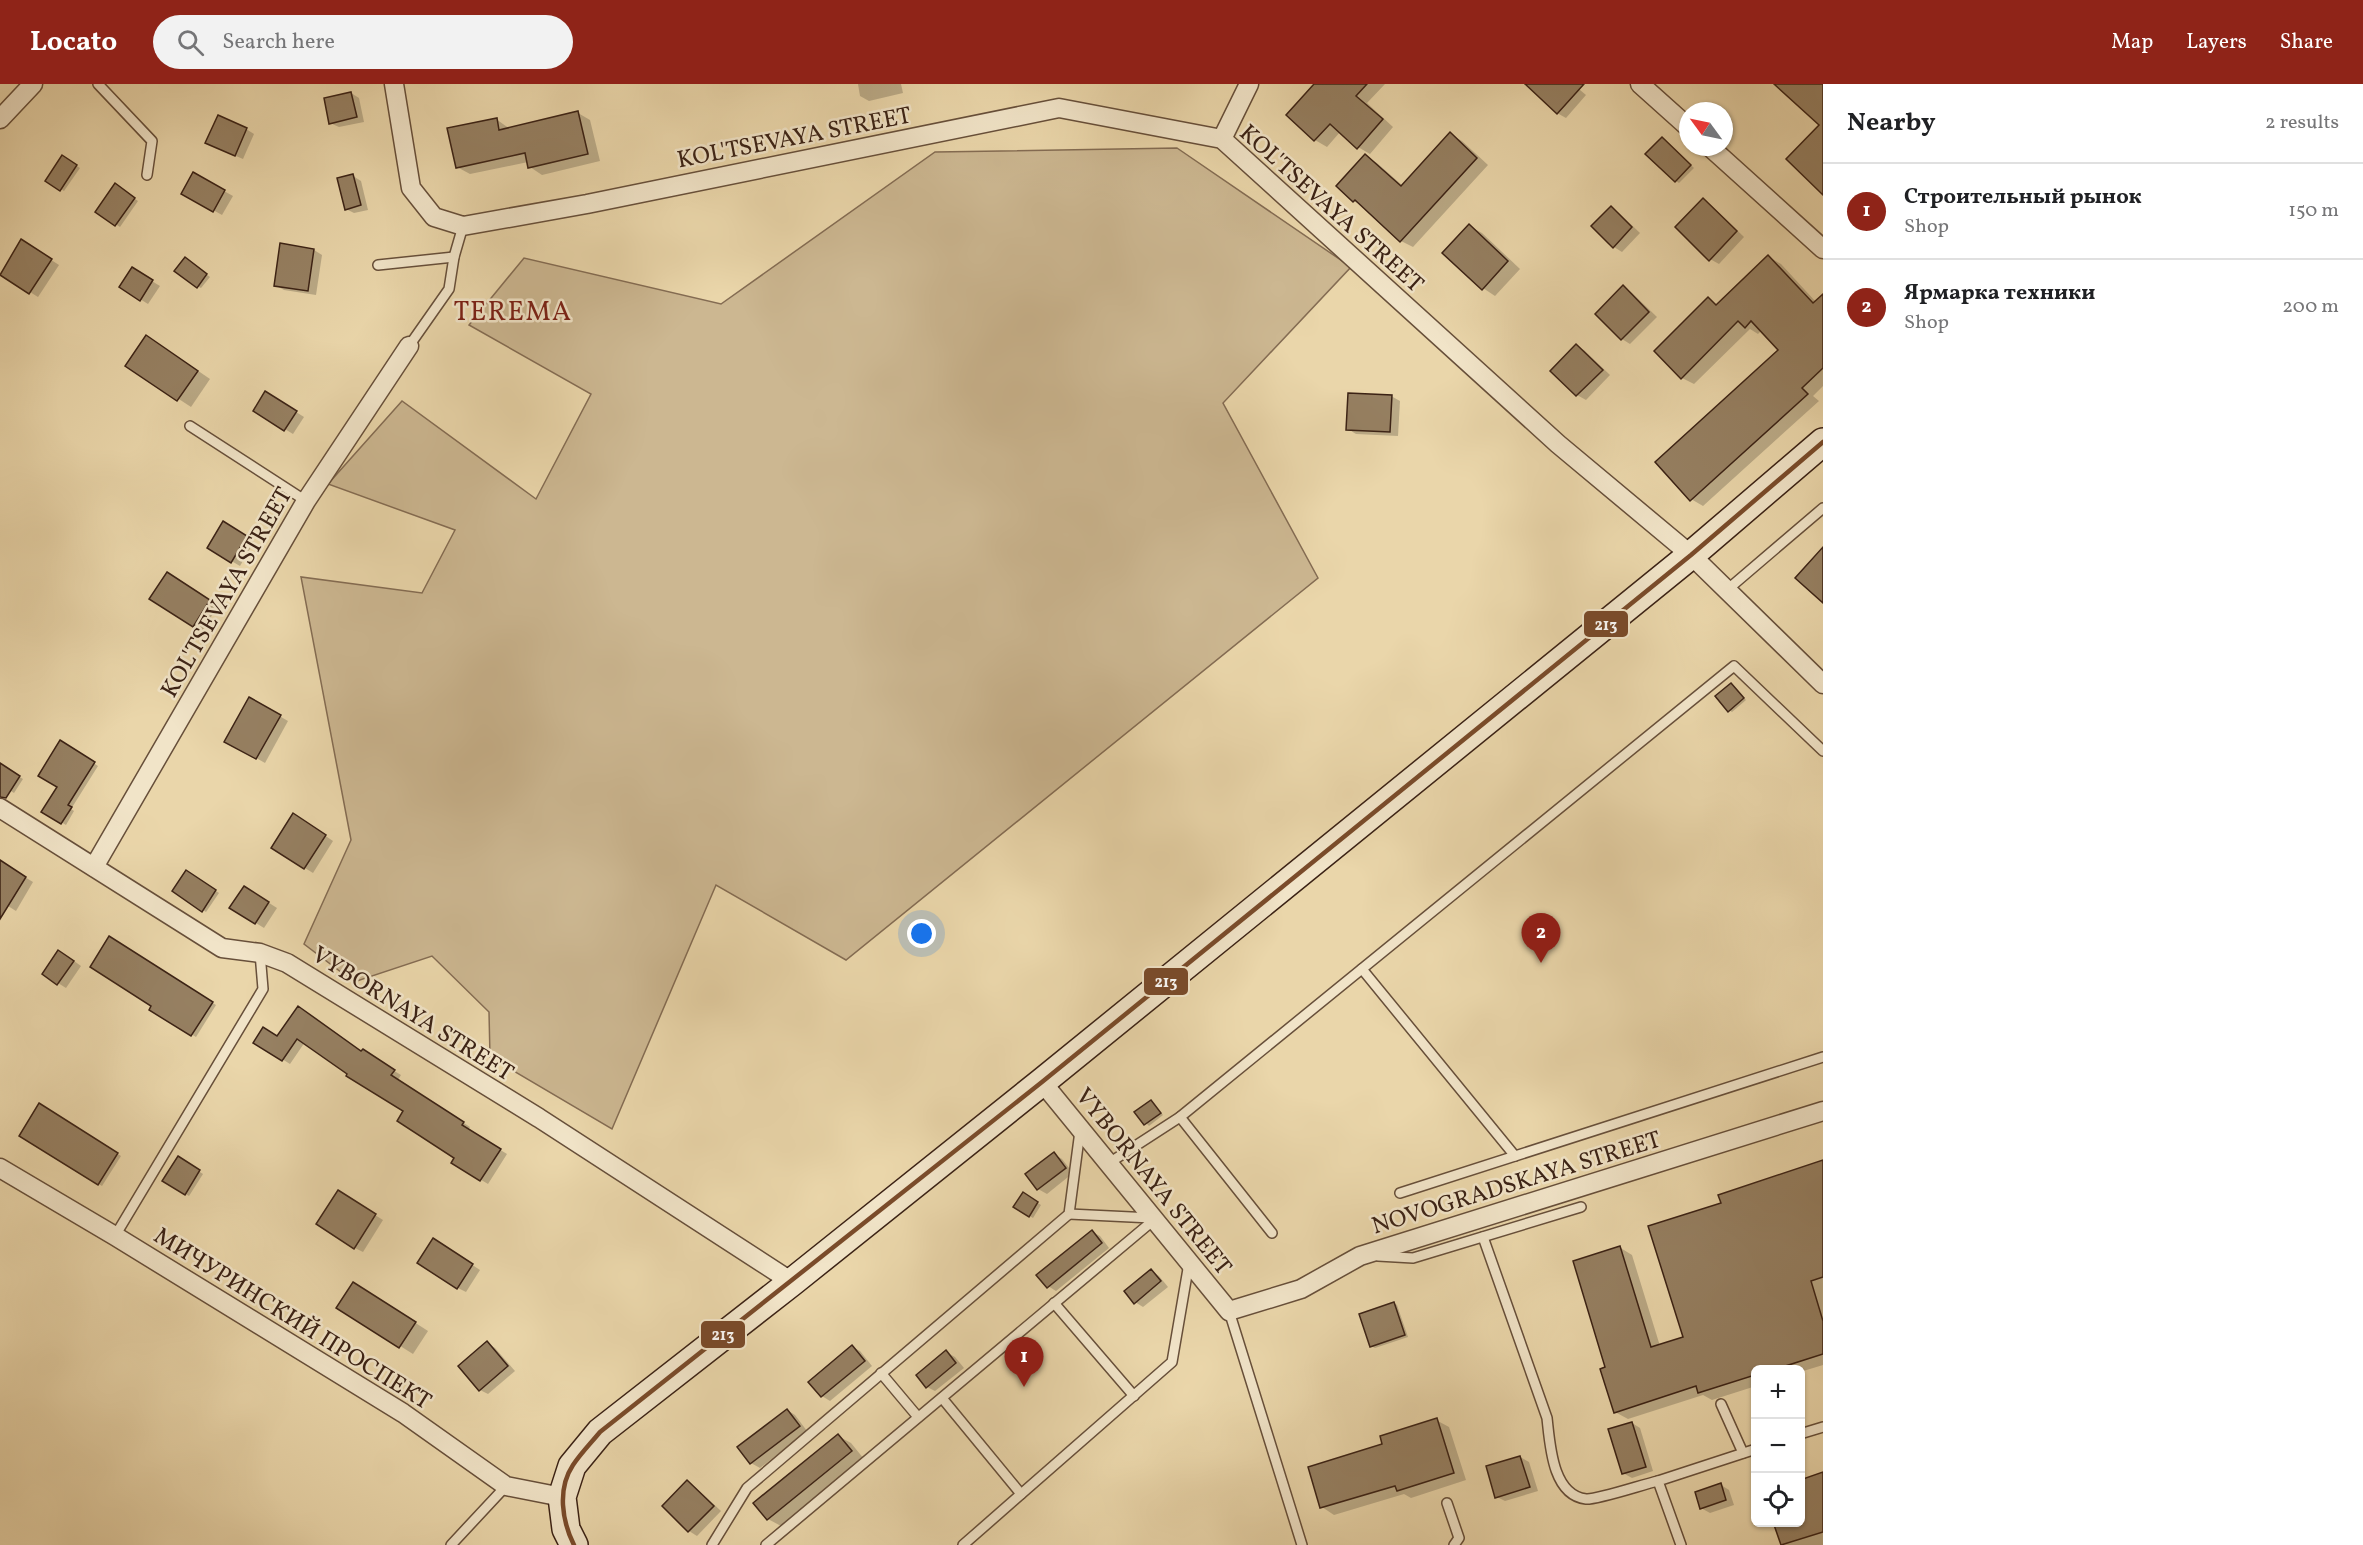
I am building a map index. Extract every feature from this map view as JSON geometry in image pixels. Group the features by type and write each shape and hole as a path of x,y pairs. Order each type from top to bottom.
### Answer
{"street":[{"path":"0,119 33,84"},
{"path":"394,84 411,188 434,217 464,226"},
{"path":"1222,139 1249,84"},
{"path":"1640,84 1679,119"},
{"name":"KOL'TSEVAYA STREET","path":"464,226 587,204 1059,108 1222,139 1558,444 1691,555 1823,684"},
{"path":"1720,156 1823,249"},
{"name":"KOL'TSEVAYA STREET","path":"94,867 306,501 409,346"},
{"path":"574,1545 566,1529 562,1497 572,1466 600,1432 1042,1082 1691,555 1823,442"},
{"name":"VYBORNAYA STREET","path":"0,808 222,948 260,953 287,963 529,1112 792,1282"},
{"name":"VYBORNAYA STREET","path":"1042,1082 1230,1311"},
{"name":"NOVOGRADSKAYA STREET","path":"1230,1311 1301,1289 1360,1256 1823,1111"},
{"name":"МИЧУРИНСКИЙ ПРОСПЕКТ","path":"0,1168 403,1413 506,1486 562,1497"}],"lane":[{"path":"98,84 152,141 147,175"},
{"path":"409,346 449,289 454,257 464,226"},
{"path":"378,265 454,257"},
{"path":"190,426 306,501"},
{"path":"1727,590 1823,508"},
{"path":"1109,1163 1180,1118 1734,666 1823,751"},
{"path":"115,1236 262,990 260,953"},
{"path":"1362,969 1515,1156"},
{"path":"1400,1193 1823,1057"},
{"path":"1180,1118 1272,1233"},
{"path":"712,1545 747,1488 1069,1214 1080,1129"},
{"path":"1360,1256 1413,1258 1581,1207"},
{"path":"1069,1214 1155,1219"},
{"path":"766,1545 1155,1219"},
{"path":"1483,1237 1547,1418 1550,1448 1561,1483 1571,1493 1587,1499 1658,1481 1751,1450"},
{"path":"963,1545 1172,1362 1189,1261"},
{"path":"1054,1303 1134,1396"},
{"path":"1230,1311 1302,1545"},
{"path":"882,1373 918,1417"},
{"path":"942,1398 1021,1494"},
{"path":"1721,1404 1743,1453"},
{"path":"1805,1432 1823,1427"},
{"path":"1658,1481 1681,1545"},
{"path":"451,1545 506,1486"},
{"path":"1447,1503 1459,1538 1454,1545"}],"shaded area":[{"path":"1177,148 1351,267 1223,403 1318,578 846,960 716,885 612,1129 490,1057 489,1012 432,956 354,982 304,944 351,840 301,577 422,593 455,530 328,484 402,401 536,499 591,394 469,325 524,258 721,304 935,152"}],"building":[{"path":"1314,84 1367,84 1356,96 1383,119 1357,149 1330,124 1314,141 1286,115"},
{"path":"1525,84 1584,84 1557,114"},
{"path":"1774,84 1823,84 1823,195 1786,159 1819,125"},
{"path":"351,92 357,117 329,124 324,98"},
{"path":"578,111 588,154 528,168 525,153 456,168 447,128 497,118 499,130"},
{"path":"218,115 247,128 235,156 205,143"},
{"path":"1450,132 1477,158 1400,242 1355,200 1353,202 1336,186 1365,154 1401,186"},
{"path":"1662,137 1679,156 1691,165 1675,182 1645,154"},
{"path":"62,155 77,165 60,191 45,181"},
{"path":"193,172 225,190 213,212 181,194"},
{"path":"353,174 361,205 345,210 337,178"},
{"path":"115,183 135,198 115,226 95,212"},
{"path":"1703,198 1737,231 1709,261 1675,227"},
{"path":"1611,206 1632,227 1613,248 1591,226"},
{"path":"1469,224 1508,261 1482,290 1442,253"},
{"path":"21,239 52,259 29,294 0,275"},
{"path":"280,243 314,249 308,291 274,286"},
{"path":"1768,255 1813,303 1823,294 1823,368 1802,388 1808,394 1690,501 1655,462 1778,350 1751,321 1745,328 1738,321 1681,379 1654,351 1708,297 1716,305"},
{"path":"185,257 207,274 197,288 174,271"},
{"path":"132,267 153,280 140,301 119,287"},
{"path":"1623,285 1649,312 1621,340 1595,314"},
{"path":"146,335 198,371 177,401 125,366"},
{"path":"1576,344 1603,370 1576,396 1550,371"},
{"path":"265,391 297,411 284,431 253,411"},
{"path":"1348,393 1392,395 1390,432 1346,430"},
{"path":"223,521 247,536 231,563 207,548"},
{"path":"1823,547 1823,603 1795,578"},
{"path":"167,572 210,600 193,627 149,599"},
{"path":"1731,683 1744,698 1728,712 1715,696"},
{"path":"249,697 281,715 256,759 224,742"},
{"path":"60,740 95,762 68,805 72,807 61,824 41,812 57,787 38,776"},
{"path":"0,763 20,776 6,798 0,797"},
{"path":"293,813 326,835 304,869 271,848"},
{"path":"0,860 26,877 0,919"},
{"path":"186,870 216,890 202,912 172,891"},
{"path":"244,886 269,902 255,924 229,908"},
{"path":"109,936 213,1002 191,1036 149,1010 151,1006 90,967"},
{"path":"58,950 74,961 57,985 42,974"},
{"path":"298,1006 361,1051 363,1049 395,1070 391,1075 464,1122 462,1125 501,1149 480,1181 451,1163 454,1158 397,1121 403,1111 346,1076 347,1074 297,1039 282,1061 253,1043 263,1027 277,1036"},
{"path":"1151,1100 1161,1113 1144,1125 1134,1112"},
{"path":"39,1103 118,1153 98,1185 19,1136"},
{"path":"1054,1152 1066,1168 1037,1190 1025,1174"},
{"path":"178,1156 200,1170 185,1195 162,1181"},
{"path":"1823,1160 1823,1277 1811,1281 1823,1321 1823,1354 1789,1365 1751,1365 1751,1376 1698,1393 1696,1386 1614,1413 1600,1369 1605,1367 1573,1261 1620,1246 1651,1347 1683,1337 1648,1226 1721,1203 1718,1195"},
{"path":"338,1190 376,1214 354,1249 316,1224"},
{"path":"1023,1192 1038,1202 1029,1217 1013,1207"},
{"path":"1092,1230 1102,1243 1047,1288 1036,1275"},
{"path":"433,1238 473,1264 457,1289 417,1263"},
{"path":"1151,1269 1161,1281 1134,1304 1124,1291"},
{"path":"353,1282 416,1322 399,1348 336,1308"},
{"path":"1394,1302 1405,1335 1370,1347 1359,1314"},
{"path":"487,1341 508,1366 479,1391 458,1366"},
{"path":"852,1345 865,1361 821,1397 808,1382"},
{"path":"946,1350 956,1363 926,1388 916,1375"},
{"path":"787,1409 800,1426 750,1464 737,1447"},
{"path":"1437,1418 1454,1473 1397,1491 1395,1486 1320,1508 1308,1467 1382,1444 1380,1436"},
{"path":"1632,1422 1646,1467 1622,1474 1608,1429"},
{"path":"838,1434 852,1451 767,1520 753,1503"},
{"path":"1520,1456 1530,1487 1495,1498 1486,1466"},
{"path":"1823,1472 1823,1532 1781,1545 1775,1527 1805,1527 1805,1478"},
{"path":"687,1480 714,1506 688,1532 662,1506"},
{"path":"1721,1483 1726,1500 1700,1509 1695,1492"}],"transit line":[{"name":"213","path":"574,1545 564,1515 565,1484 573,1465 600,1432 1042,1082 1691,555 1823,442"}],"place":[{"name":"Ярмарка техники","path":"1541,963"},
{"name":"Строительный рынок","path":"1024,1387"}],"district":[{"name":"TEREMA","path":"513,311"}]}
